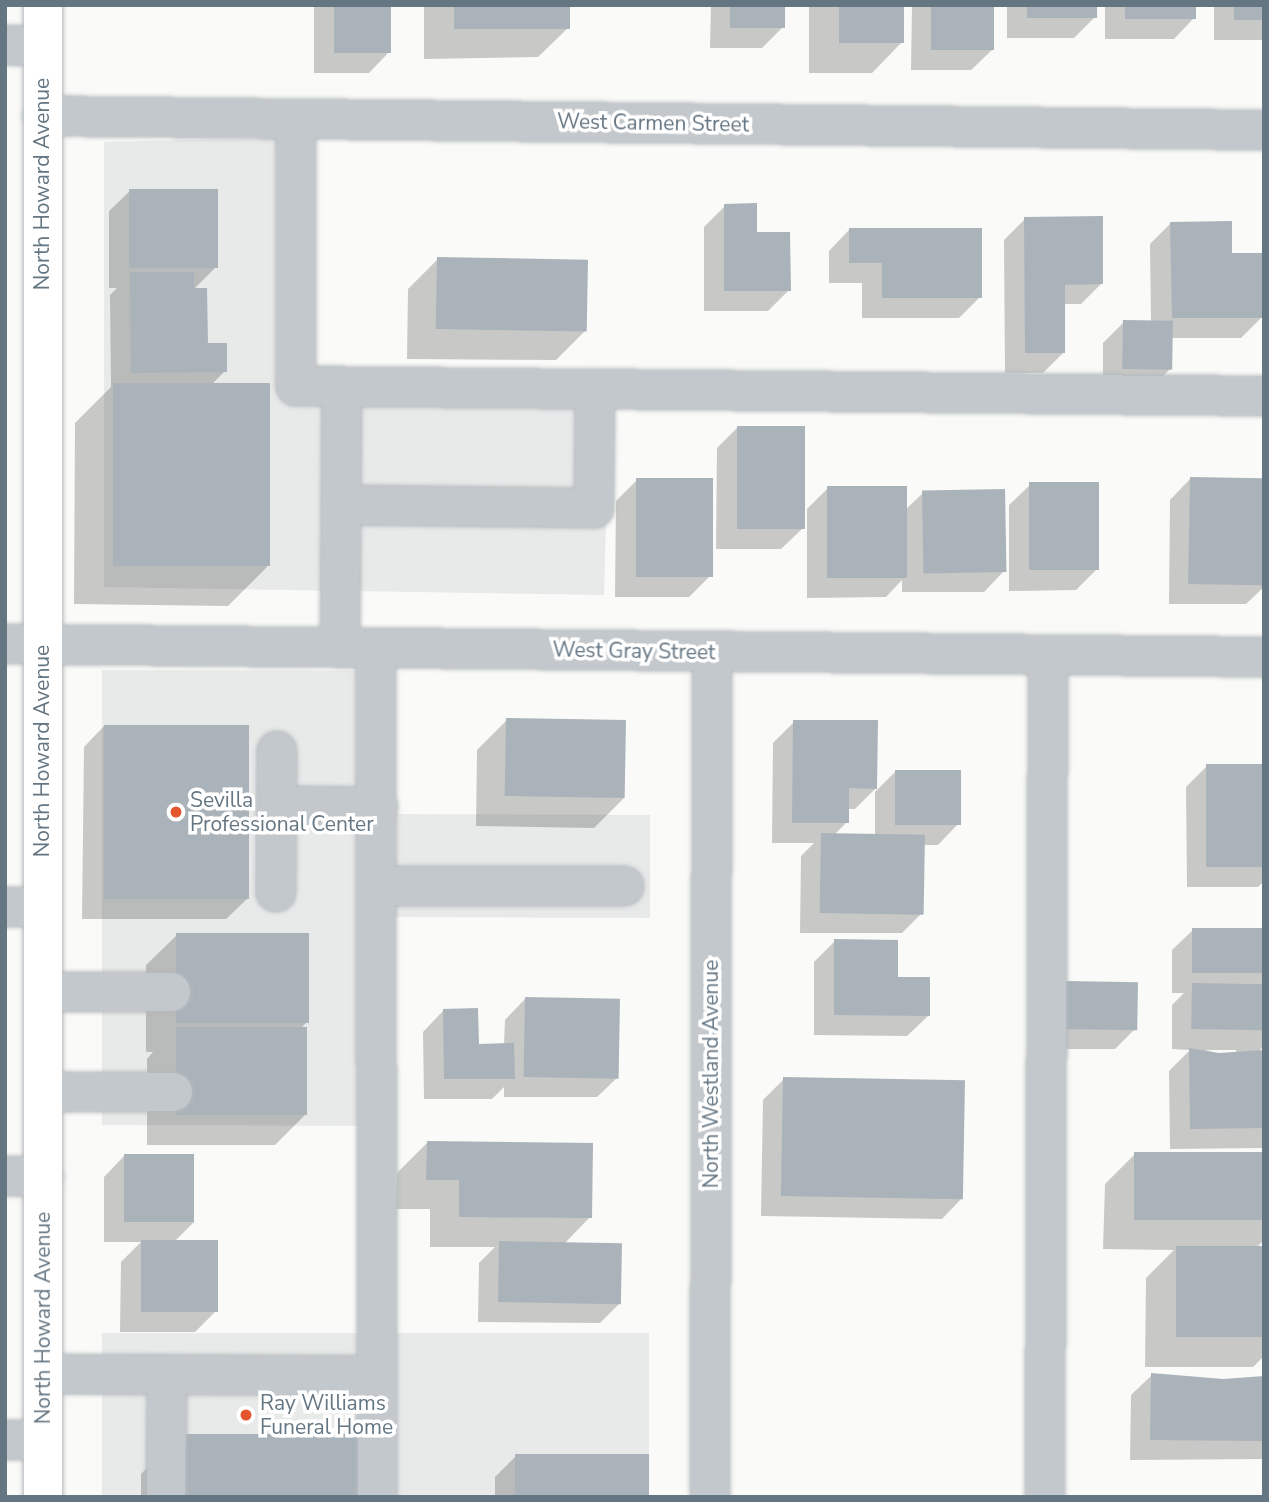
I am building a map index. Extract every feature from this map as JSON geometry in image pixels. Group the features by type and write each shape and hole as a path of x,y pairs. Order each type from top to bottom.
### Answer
{"main road":[{"name":"North Howard Avenue","path":"43,5 24,46 42,116 24,644 24,907 43,992 44,1177 43,1374 24,1440 43,1497"}],"street":[{"name":"West Carmen Street","path":"42,116 1264,130"},
{"path":"296,119 296,386 1264,396"},
{"path":"342,387 341,505 377,807 377,1497"},
{"path":"341,505 594,508 595,389"},
{"name":"West Gray Street","path":"24,644 1264,657"},
{"name":"North Westland Avenue","path":"710,1497 712,652"},
{"path":"1045,1497 1048,655"},
{"path":"276,892 277,751"},
{"path":"277,806 377,807"},
{"path":"378,886 624,886"},
{"path":"43,992 171,992"},
{"path":"43,1092 173,1092"},
{"path":"5,1176 44,1177"},
{"path":"43,1374 375,1376"},
{"path":"166,1497 167,1375"}],"shaded area":[{"path":"311,137 313,370 610,375 604,595 104,587 104,142"},
{"path":"102,670 392,671 393,814 650,815 650,918 384,917 383,1126 102,1125"},
{"path":"102,1333 649,1333 649,1497 102,1497"}],"building":[{"path":"334,5 391,5 391,53 334,53"},
{"path":"454,5 570,5 570,29 454,29"},
{"path":"730,5 785,5 785,28 730,28"},
{"path":"839,5 904,5 904,43 839,43"},
{"path":"931,5 994,5 994,50 931,50"},
{"path":"1027,5 1097,5 1097,18 1027,18"},
{"path":"1125,5 1196,5 1196,19 1125,19"},
{"path":"1234,5 1264,5 1264,20 1234,20"},
{"path":"129,189 218,189 218,268 129,268"},
{"path":"757,203 757,232 790,232 791,291 724,291 724,204"},
{"path":"1103,216 1103,284 1065,285 1065,353 1025,353 1024,217"},
{"path":"1232,221 1232,253 1263,253 1264,318 1172,318 1170,222"},
{"path":"849,228 982,228 982,298 882,298 882,263 849,263"},
{"path":"437,257 588,260 587,332 436,329"},
{"path":"130,272 194,272 194,288 207,288 208,343 227,343 227,372 131,373"},
{"path":"1123,320 1173,321 1172,370 1122,369"},
{"path":"113,383 270,383 270,566 113,566"},
{"path":"737,426 805,426 805,529 737,529"},
{"path":"1190,477 1264,478 1262,585 1188,584"},
{"path":"636,478 713,478 713,577 636,577"},
{"path":"1029,482 1099,482 1099,570 1029,570"},
{"path":"827,486 907,486 907,578 827,578"},
{"path":"1005,489 1006,572 923,573 922,490"},
{"path":"506,718 626,720 625,798 505,796"},
{"path":"793,720 878,720 877,789 849,788 849,823 792,823"},
{"name":"Sevilla Professional Center","path":"104,725 249,725 249,899 104,899"},
{"path":"1206,764 1264,764 1264,867 1206,867"},
{"path":"895,770 961,770 961,825 895,825"},
{"path":"821,833 925,835 924,915 820,913"},
{"path":"1192,928 1264,928 1264,973 1192,973"},
{"path":"176,933 309,933 309,1023 176,1023"},
{"path":"834,939 898,940 898,977 930,977 930,1016 834,1015"},
{"path":"1065,981 1138,982 1137,1030 1064,1029"},
{"path":"1192,983 1264,984 1263,1030 1191,1029"},
{"path":"525,997 620,999 619,1079 524,1077"},
{"path":"478,1008 479,1044 514,1043 515,1079 444,1079 443,1009"},
{"path":"176,1027 307,1027 307,1115 176,1115"},
{"path":"1189,1048 1219,1053 1264,1050 1264,1128 1190,1129"},
{"path":"783,1077 965,1080 963,1199 781,1196"},
{"path":"427,1141 593,1143 592,1218 459,1217 459,1180 426,1180"},
{"path":"1134,1152 1264,1152 1264,1220 1134,1220"},
{"path":"124,1154 194,1154 194,1222 124,1222"},
{"path":"141,1240 218,1240 218,1312 141,1312"},
{"path":"499,1241 622,1243 621,1304 498,1302"},
{"path":"1176,1246 1264,1246 1264,1337 1176,1337"},
{"path":"1151,1373 1223,1379 1264,1376 1264,1441 1150,1440"},
{"path":"179,1434 365,1434 365,1497 179,1497"},
{"path":"515,1454 649,1454 649,1497 515,1497"}],"place":[{"name":"Sevilla Professional Center","path":"176,812"},
{"name":"Ray Williams Funeral Home","path":"246,1415"}]}
